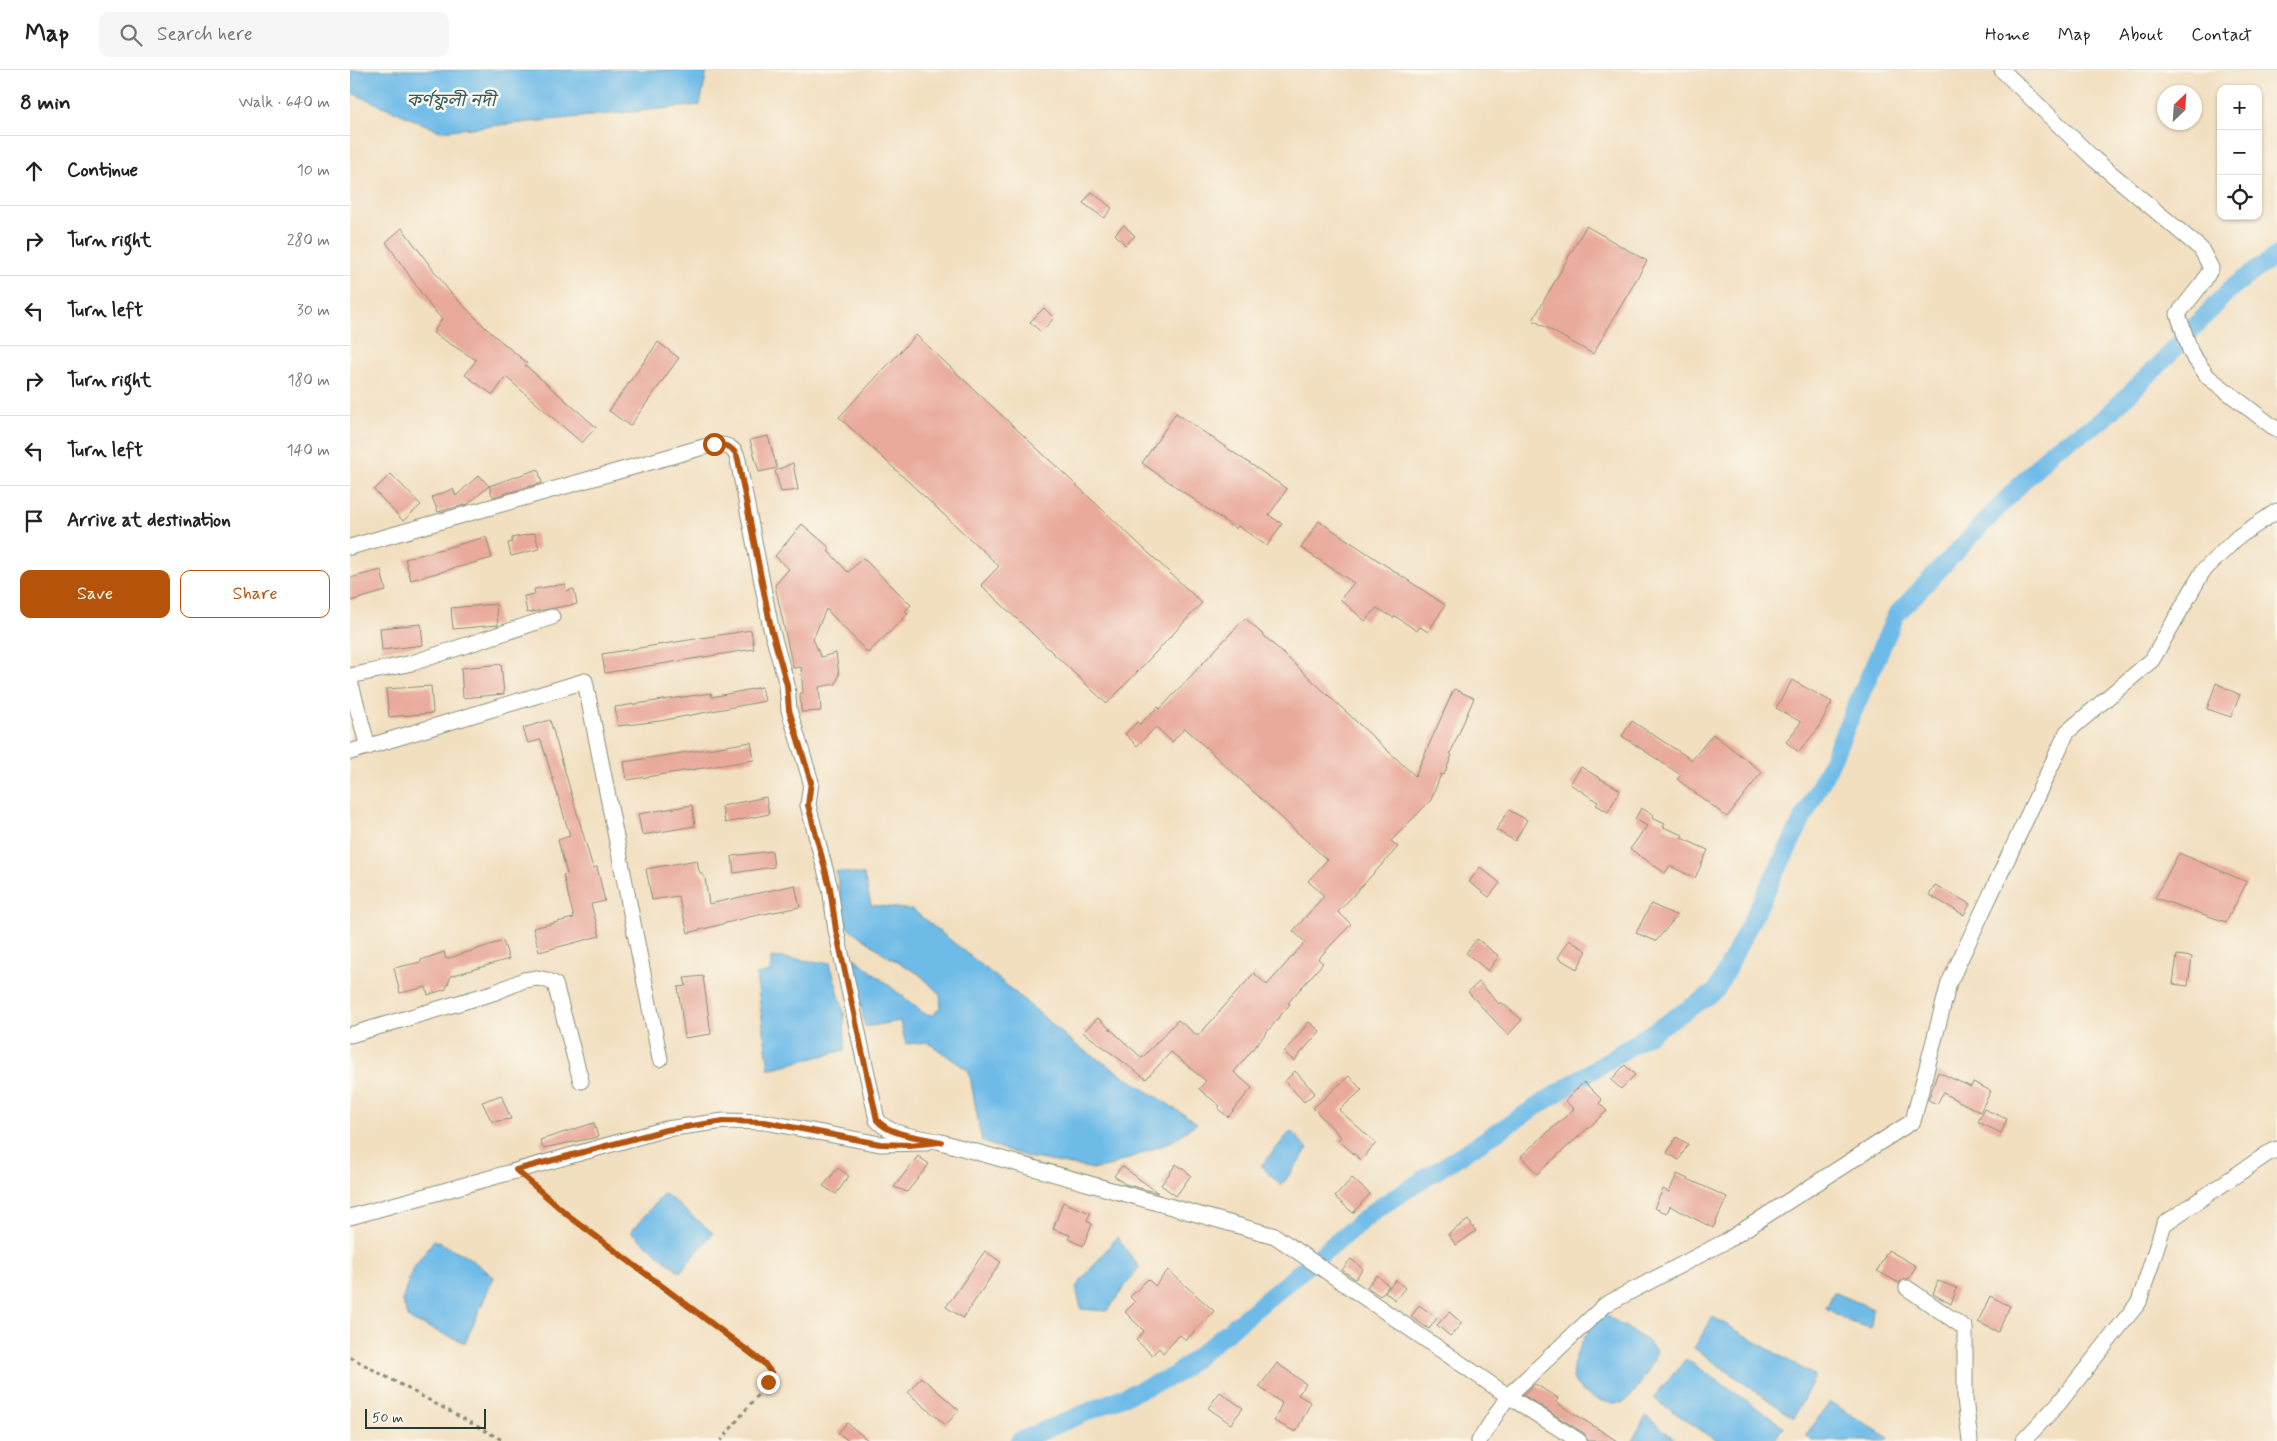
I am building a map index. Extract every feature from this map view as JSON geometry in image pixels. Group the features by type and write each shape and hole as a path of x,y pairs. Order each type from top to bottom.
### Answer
{"street":[{"path":"2002,70 2094,159 2201,249 2210,268 2204,281 2178,314 2191,352 2208,377 2277,430"},
{"path":"350,546 714,444 727,445 736,452 771,628 787,685 789,710 811,782 808,805 830,888 836,930 877,1120 881,1125 893,1130 1275,1236 1508,1396 1579,1441"},
{"path":"1479,1441 1508,1396 1606,1304 1728,1240 1913,1121 1949,983 2066,732 2152,660 2203,571 2238,537 2277,511"},
{"path":"350,676 412,663 552,617"},
{"path":"350,681 368,746"},
{"path":"350,752 585,681 660,1059"},
{"path":"350,1035 496,992 524,980 537,978 555,984 581,1081"},
{"path":"350,1217 666,1130 724,1121 765,1122 880,1144 909,1145 941,1142"},
{"path":"2023,1441 2058,1403 2139,1302 2164,1224 2277,1149"},
{"path":"1907,1288 1965,1328 1965,1399 1970,1441"}],"path":[{"path":"516,1170 569,1216 769,1368 772,1374 768,1382 721,1441"},
{"path":"350,1357 504,1441"}],"water":[{"name":"কর্ণফুলী নদী","path":"350,70 707,70 700,105 440,131 350,92"},
{"path":"836,871 864,875 871,905 913,910 1005,984 1076,1045 1197,1123 1171,1142 1104,1168 1094,1169 1028,1157 982,1142 969,1071 927,1042 906,1044 900,1021 865,1027 853,957 925,1014 933,1015 941,1006 940,994 919,974 889,957 846,926"},
{"path":"771,957 830,963 844,1013 845,1050 769,1069 756,975 771,972"},
{"path":"1291,1131 1308,1149 1281,1186 1261,1166"},
{"path":"664,1193 713,1233 680,1272 631,1232"},
{"path":"1117,1237 1139,1267 1107,1311 1081,1309 1076,1287"},
{"path":"434,1240 465,1255 494,1277 465,1343 409,1319 402,1301 412,1270"},
{"path":"1834,1292 1873,1309 1871,1328 1850,1322 1826,1308"},
{"path":"1606,1315 1646,1340 1656,1351 1643,1379 1633,1394 1624,1402 1610,1403 1593,1398 1580,1388 1573,1376 1574,1361 1585,1337 1597,1316"},
{"path":"1713,1317 1815,1376 1794,1418 1694,1348"},
{"path":"1686,1359 1783,1426 1774,1441 1717,1441 1653,1398"},
{"path":"1830,1402 1889,1438 1887,1441 1812,1441 1806,1435"},
{"path":"1646,1416 1677,1441 1632,1441"}],"building":[{"path":"1092,192 1112,208 1104,218 1083,203"},
{"path":"1124,225 1135,236 1125,245 1115,234"},
{"path":"1586,226 1647,261 1593,354 1533,320"},
{"path":"402,228 449,291 490,332 527,363 525,365 596,427 582,443 506,377 493,395 465,375 476,360 433,333 442,319 431,307 386,242"},
{"path":"1044,308 1054,318 1041,332 1030,322"},
{"path":"916,335 1202,603 1107,704 981,585 999,566 839,417"},
{"path":"658,342 679,358 630,426 609,411"},
{"path":"1176,413 1287,489 1269,515 1282,524 1267,546 1238,526 1236,529 1142,463"},
{"path":"768,436 777,468 759,472 750,440"},
{"path":"793,463 798,490 781,492 775,471"},
{"path":"538,469 542,483 493,497 489,486"},
{"path":"391,474 421,505 403,521 374,490"},
{"path":"479,475 489,486 468,504 438,512 432,497 453,489 456,496"},
{"path":"1319,521 1445,605 1428,632 1420,627 1417,631 1395,616 1394,618 1377,608 1365,621 1340,599 1354,583 1301,548"},
{"path":"802,524 830,548 828,551 848,572 863,558 911,605 905,611 908,614 868,653 826,609 813,639 821,657 836,653 839,674 836,684 819,687 821,711 801,712 800,693 803,693 801,667 793,668 775,585 789,569 775,556"},
{"path":"535,533 539,549 511,556 508,543 512,542 512,538"},
{"path":"486,537 492,558 411,580 405,559"},
{"path":"381,570 386,591 350,601 350,578"},
{"path":"565,584 566,591 574,589 577,604 527,613 524,596 535,594 534,589"},
{"path":"496,604 498,625 453,629 451,608"},
{"path":"1245,618 1415,776 1454,689 1474,698 1450,754 1452,755 1444,775 1441,774 1431,800 1391,841 1398,847 1338,912 1351,924 1318,959 1323,963 1288,1003 1290,1004 1234,1072 1252,1088 1228,1117 1218,1109 1220,1106 1199,1089 1206,1081 1171,1052 1146,1079 1083,1032 1098,1018 1142,1058 1178,1020 1198,1036 1254,973 1267,985 1305,942 1293,931 1324,896 1308,881 1327,860 1185,728 1172,742 1156,727 1137,746 1125,734 1137,722 1140,724 1158,707 1160,709"},
{"path":"421,624 423,645 382,650 380,628"},
{"path":"751,630 754,649 605,673 602,654"},
{"path":"501,664 504,694 463,698 461,668"},
{"path":"1792,680 1832,702 1817,730 1799,752 1786,742 1801,722 1776,708"},
{"path":"2216,683 2240,695 2231,717 2207,709"},
{"path":"431,686 433,713 389,717 386,689"},
{"path":"762,687 765,701 660,721 618,726 615,707 711,693 712,697"},
{"path":"550,720 593,868 597,867 605,901 591,904 600,936 539,952 533,928 574,918 563,875 567,874 558,840 570,836 541,740 528,743 523,728"},
{"path":"1632,721 1692,760 1713,734 1762,772 1727,817 1677,779 1681,775 1622,736"},
{"path":"751,742 754,760 627,780 624,762"},
{"path":"1581,767 1620,790 1608,812 1596,805 1598,802 1570,784"},
{"path":"766,797 769,814 725,823 722,806"},
{"path":"692,805 695,826 642,835 638,814"},
{"path":"1641,808 1654,815 1652,818 1665,824 1663,827 1683,835 1681,838 1708,850 1695,878 1670,866 1665,873 1630,849 1647,826 1635,819"},
{"path":"1509,810 1527,820 1515,841 1496,830"},
{"path":"772,851 774,867 734,873 732,856"},
{"path":"2179,853 2247,882 2226,922 2155,898"},
{"path":"697,860 699,871 705,878 709,904 795,885 800,907 753,916 688,933 678,896 652,900 646,869"},
{"path":"1480,867 1500,883 1489,897 1469,882"},
{"path":"1935,885 1970,904 1964,915 1929,895"},
{"path":"1651,904 1677,916 1656,941 1636,933"},
{"path":"1477,939 1499,956 1488,971 1466,953"},
{"path":"1569,940 1587,951 1577,969 1558,958"},
{"path":"503,941 509,959 451,976 446,989 428,995 426,987 400,993 394,968 421,962 421,960 444,952 446,959"},
{"path":"2177,955 2192,957 2188,986 2173,984"},
{"path":"703,976 711,1034 685,1038 678,987 686,986 684,978"},
{"path":"1479,982 1499,1004 1501,1002 1522,1020 1508,1035 1468,992"},
{"path":"1309,1022 1320,1031 1294,1061 1284,1052"},
{"path":"1625,1065 1635,1075 1621,1089 1611,1080"},
{"path":"1295,1071 1315,1093 1304,1102 1285,1081"},
{"path":"1938,1072 1971,1087 1973,1082 1991,1091 1980,1112 1943,1093 1937,1104 1928,1100"},
{"path":"1349,1076 1362,1090 1339,1110 1376,1143 1361,1160 1338,1140 1341,1137 1313,1108"},
{"path":"1584,1082 1602,1100 1599,1103 1607,1111 1537,1174 1521,1156 1574,1109 1565,1101"},
{"path":"501,1095 511,1119 492,1122 482,1102"},
{"path":"1984,1109 2007,1119 2001,1133 1978,1122"},
{"path":"594,1123 598,1137 543,1148 540,1140"},
{"path":"1676,1137 1688,1144 1679,1160 1667,1153"},
{"path":"918,1156 929,1164 907,1192 894,1187"},
{"path":"1176,1164 1191,1175 1176,1196 1161,1185"},
{"path":"1122,1166 1158,1193 1125,1184 1114,1176"},
{"path":"838,1168 849,1176 836,1194 823,1186"},
{"path":"1677,1174 1727,1197 1713,1228 1670,1206 1667,1213 1654,1208 1663,1189 1669,1192"},
{"path":"1352,1178 1370,1194 1353,1213 1335,1197"},
{"path":"1063,1202 1090,1213 1087,1221 1092,1224 1083,1246 1068,1239 1070,1235 1053,1229"},
{"path":"1468,1220 1476,1231 1456,1245 1448,1234"},
{"path":"1888,1250 1916,1266 1909,1279 1903,1279 1899,1283 1877,1271"},
{"path":"985,1251 1001,1262 963,1318 946,1307"},
{"path":"1351,1259 1363,1269 1355,1279 1342,1270"},
{"path":"1168,1270 1214,1311 1186,1340 1180,1335 1163,1353 1159,1348 1152,1355 1136,1340 1144,1331 1125,1312 1135,1302 1130,1297 1148,1279 1155,1286"},
{"path":"1377,1275 1389,1286 1380,1296 1367,1287"},
{"path":"1396,1280 1405,1288 1395,1300 1385,1292"},
{"path":"1938,1281 1957,1288 1951,1304 1933,1294"},
{"path":"1990,1296 2010,1306 1998,1332 1978,1322"},
{"path":"1419,1305 1437,1318 1429,1329 1411,1317"},
{"path":"1449,1312 1462,1323 1450,1336 1437,1325"},
{"path":"1277,1363 1306,1384 1298,1395 1311,1402 1296,1432 1274,1421 1282,1403 1259,1387"},
{"path":"921,1377 959,1410 946,1425 908,1393"},
{"path":"1535,1384 1558,1398 1556,1402 1617,1441 1588,1441 1584,1433 1523,1395"},
{"path":"1220,1392 1243,1408 1231,1424 1208,1408"},
{"path":"847,1423 869,1441 849,1441 838,1433"}],"waterway":[{"path":"1019,1441 1175,1375 1374,1211 1716,991 1828,769 1896,615 2054,449 2100,422 2158,366 2230,289 2277,255"}],"route":[{"path":"714,444 727,445 736,452 738,460 771,628 787,685 789,710 796,739 811,782 808,805 830,888 831,907 877,1120 881,1125 893,1130 941,1142 909,1145 880,1144 765,1122 724,1121 666,1130 516,1170 569,1216 764,1363 772,1374 768,1382"}]}
